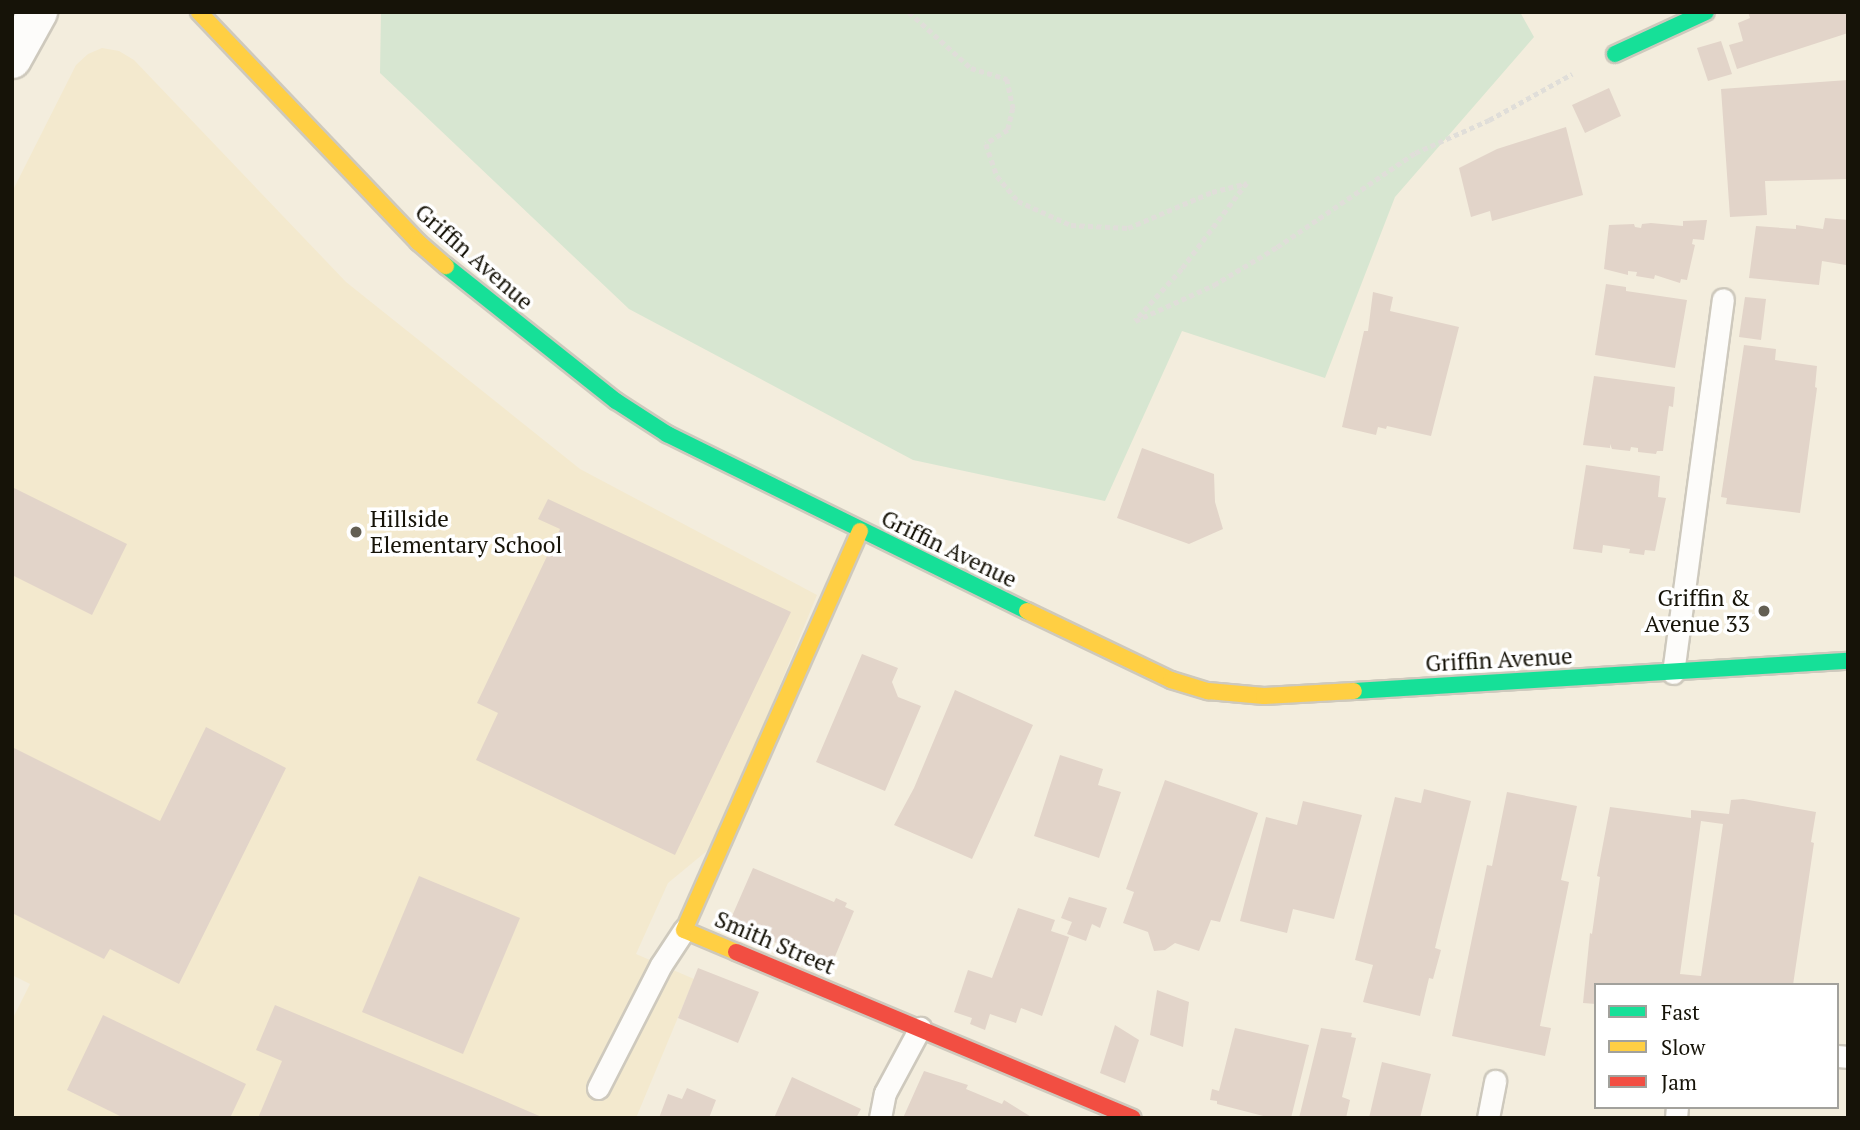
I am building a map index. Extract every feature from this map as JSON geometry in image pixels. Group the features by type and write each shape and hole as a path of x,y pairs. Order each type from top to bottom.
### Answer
{"street":[{"path":"12,59 38,12"},
{"name":"Griffin Avenue","path":"199,12 418,242 481,296 616,401 667,434 860,531 1171,680 1208,691 1264,696 1848,661"},
{"path":"1615,54 1706,12"},
{"name":"Smith Street","path":"860,531 684,930 1133,1118"}],"lane":[{"path":"1673,673 1723,299"},
{"path":"598,1088 661,965 684,930"},
{"path":"880,1118 885,1093 920,1028"},
{"path":"1488,1118 1495,1081"}],"path":[{"path":"909,12 971,68 1007,79 1013,108 1008,130 986,144 997,176 1018,201 1072,225 1128,228 1212,192 1247,183 1182,269 1135,321 1214,285 1277,247 1415,153 1489,120 1615,54"}],"shaded area":[{"name":"Hillside Elementary School","path":"102,48 119,51 134,60 346,282 580,469 817,595 714,845 668,883 636,954 694,979 636,1118 12,1118 12,1020 30,984 12,975 12,192 76,65 88,54"}],"green space":[{"path":"381,12 1520,12 1534,37 1395,197 1325,378 1182,331 1105,501 913,460 629,309 380,73"}],"building":[{"path":"1748,12 1848,12 1848,33 1737,69 1729,45 1743,41 1738,23 1750,18"},
{"path":"1721,41 1732,74 1708,81 1697,48"},
{"path":"1848,80 1848,179 1765,181 1767,215 1730,217 1721,89"},
{"path":"1609,88 1621,116 1585,133 1572,105"},
{"path":"1566,127 1583,195 1492,221 1490,211 1471,217 1459,168 1497,149"},
{"path":"1825,218 1848,220 1846,265 1822,261 1819,285 1749,278 1756,226 1796,229 1796,225 1823,229"},
{"path":"1707,220 1704,240 1693,239 1692,244 1695,245 1687,280 1681,279 1680,283 1655,275 1654,279 1636,276 1637,272 1628,271 1628,275 1604,269 1609,225 1634,224 1635,227 1641,228 1642,224 1651,223 1683,226 1683,221"},
{"path":"1606,284 1626,287 1626,291 1687,300 1675,368 1595,355"},
{"path":"1373,292 1393,297 1390,311 1459,327 1431,436 1387,426 1386,429 1378,427 1376,435 1342,427 1364,331 1368,331"},
{"path":"1745,297 1766,299 1761,340 1739,337"},
{"path":"1744,345 1776,349 1775,360 1817,366 1817,388 1800,513 1726,504 1727,498 1721,497"},
{"path":"1594,376 1675,387 1673,407 1669,406 1663,451 1657,451 1656,454 1638,452 1638,448 1631,447 1630,451 1612,449 1610,444 1610,448 1583,445"},
{"path":"1142,448 1214,474 1215,502 1223,529 1189,544 1117,518"},
{"path":"1586,465 1660,476 1658,497 1666,498 1655,551 1645,550 1644,555 1629,553 1630,549 1603,545 1602,553 1573,549"},
{"path":"12,487 127,544 92,615 12,575"},
{"path":"548,499 791,612 675,855 476,760 498,713 477,703 560,529 538,519"},
{"path":"862,654 898,668 892,682 898,697 921,706 885,791 816,762"},
{"path":"955,690 1033,725 972,859 894,825 914,788"},
{"path":"206,727 286,768 179,984 110,949 104,959 12,913 12,747 160,821"},
{"path":"1060,755 1103,769 1098,785 1121,792 1099,858 1034,836"},
{"path":"1165,780 1258,813 1220,922 1211,920 1199,951 1175,943 1165,950 1154,951 1148,932 1123,923 1134,892 1126,889"},
{"path":"1424,789 1471,801 1435,948 1441,950 1433,979 1429,978 1420,1016 1363,1002 1373,965 1355,960 1395,797 1421,803"},
{"path":"1507,792 1577,806 1561,880 1569,882 1540,1026 1551,1028 1545,1056 1452,1036 1487,865 1492,866"},
{"path":"1743,799 1816,812 1793,983 1594,983 1594,1004 1583,1003 1590,933 1592,934 1600,877 1597,876 1610,807 1691,818 1691,810 1729,814 1731,800","holes":["1701,821 1723,824 1701,976 1680,974"]},
{"path":"1303,801 1362,815 1334,919 1293,909 1287,933 1240,921 1266,817 1297,825"},
{"path":"753,868 834,902 836,898 847,903 845,907 854,911 831,966 729,923"},
{"path":"419,876 520,918 463,1054 362,1012"},
{"path":"1069,897 1107,908 1100,928 1092,924 1086,941 1067,934 1072,922 1061,918"},
{"path":"1018,908 1055,920 1051,931 1069,937 1042,1016 1021,1008 1016,1023 990,1014 985,1030 970,1024 972,1018 954,1012 968,970 992,978"},
{"path":"698,968 759,992 738,1043 678,1018"},
{"path":"1157,990 1189,1002 1183,1047 1150,1035"},
{"path":"275,1005 544,1118 258,1118 282,1061 256,1050"},
{"path":"103,1015 246,1084 230,1118 124,1118 67,1090"},
{"path":"1115,1025 1139,1040 1125,1083 1100,1073"},
{"path":"1235,1028 1309,1045 1291,1118 1271,1118 1210,1100 1212,1089 1219,1091"},
{"path":"1321,1028 1352,1033 1351,1037 1356,1038 1342,1097 1350,1100 1346,1118 1299,1118"},
{"path":"1382,1062 1431,1074 1420,1118 1369,1118"},
{"path":"924,1071 968,1085 966,1089 1002,1104 1004,1100 1033,1118 903,1118"},
{"path":"792,1077 861,1109 856,1118 774,1118"},
{"path":"687,1088 716,1100 709,1118 659,1118 668,1094 682,1099"}],"traffic: fast":[{"path":"1615,54 1706,12"},
{"path":"446,266 616,401 667,434 1027,611"},
{"path":"1354,691 1848,661"}],"traffic: slow":[{"path":"199,12 418,242 446,266"},
{"path":"736,952 684,930 860,531"},
{"path":"1027,611 1171,680 1208,691 1264,696 1354,691"}],"traffic: jam":[{"path":"736,952 1133,1118"}],"place":[{"name":"Hillside Elementary School","path":"356,532"},
{"name":"Griffin & Avenue 33","path":"1764,611"}]}
